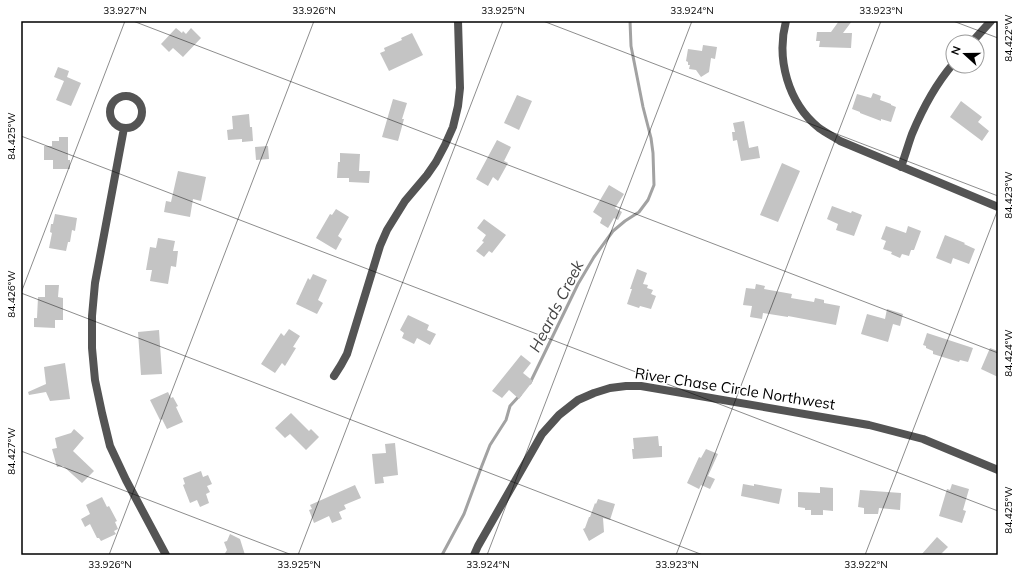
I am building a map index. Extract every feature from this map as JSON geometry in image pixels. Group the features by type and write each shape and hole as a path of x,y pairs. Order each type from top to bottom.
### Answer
{"street":[{"path":"334,376 347,354 380,246 387,230 405,201 436,162 452,127 458,106 460,88 458,21"},
{"path":"786,21 782,48 785,74 790,89 798,103 807,116 820,128 840,141 998,207"},
{"path":"979,34 991,21"},
{"path":"901,167 912,134 929,98 945,74"},
{"path":"124,128 96,283 92,316 92,348 95,380 110,446 126,480 166,555"},
{"name":"River Chase Circle Northwest","path":"474,555 542,434 559,414 578,400 610,388 641,386 869,425 923,439 998,470"}],"building":[{"path":"839,21 852,21 843,33 852,33 851,48 819,47 820,41 816,41 817,32 831,32"},
{"path":"176,28 182,33 183,31 186,34 191,28 201,38 183,57 173,48 169,52 161,44"},
{"path":"412,33 423,55 389,71 380,53 385,51 384,48 402,40 401,38"},
{"path":"703,45 717,47 715,59 711,58 709,72 701,77 696,70 689,69 690,65 688,65 688,62 686,61 688,49 702,51"},
{"path":"58,67 69,71 67,77 81,83 71,106 56,100 64,81 54,77"},
{"path":"873,93 881,96 880,100 896,107 891,122 881,119 881,121 852,109 857,94 871,98"},
{"path":"517,95 532,101 519,130 504,123"},
{"path":"393,99 407,103 398,141 382,137"},
{"path":"961,101 982,117 978,122 989,131 982,141 950,117"},
{"path":"249,114 253,141 242,142 242,139 228,140 227,130 233,129 232,116"},
{"path":"744,121 749,148 758,146 760,158 741,161 737,140 733,141 732,132 735,132 733,123"},
{"path":"59,137 68,137 68,160 70,160 70,169 53,169 53,160 44,160 44,146 52,146 52,141 59,141"},
{"path":"497,140 511,147 504,161 508,163 498,181 493,177 488,186 476,179"},
{"path":"268,146 269,159 256,160 255,147"},
{"path":"340,153 360,154 359,171 370,171 369,183 349,182 349,178 337,178"},
{"path":"782,163 800,171 778,222 760,215"},
{"path":"178,171 206,177 201,201 193,199 190,217 164,212 166,201 171,202"},
{"path":"609,185 624,194 615,208 622,212 618,220 614,218 608,228 600,223 602,218 593,212"},
{"path":"832,206 851,213 852,211 862,215 854,236 836,230 838,224 827,219"},
{"path":"336,209 349,217 338,236 342,239 336,250 316,238 330,214 332,215"},
{"path":"55,214 77,218 75,231 72,230 70,242 68,242 66,251 49,248 52,233 50,232 51,224 53,224"},
{"path":"484,219 506,235 492,253 489,251 484,257 476,251 484,242 482,241 486,235 477,228"},
{"path":"886,226 906,233 908,226 921,231 914,250 911,250 909,256 902,254 900,258 891,254 892,252 883,249 886,241 881,239"},
{"path":"945,235 965,243 964,244 975,249 969,264 953,258 951,264 936,258"},
{"path":"158,238 175,241 173,251 178,251 176,267 171,266 168,284 150,281 152,270 146,270 150,247 156,248"},
{"path":"637,269 647,273 643,284 648,285 647,288 653,290 651,294 656,296 651,309 640,306 639,308 627,304 632,289 630,289"},
{"path":"313,274 327,280 318,300 323,303 317,314 296,304 308,278 310,280"},
{"path":"756,284 765,286 764,289 792,294 791,298 814,302 815,298 824,300 824,303 840,306 836,325 763,313 762,319 750,317 752,306 743,305 746,288 755,289"},
{"path":"45,285 59,285 58,297 63,298 63,320 55,320 55,328 34,327 34,318 37,318 38,297 45,297"},
{"path":"887,309 903,314 900,326 893,324 888,342 861,334 867,314 885,319"},
{"path":"408,315 429,325 427,330 436,334 430,345 417,338 414,344 402,338 404,333 400,330"},
{"path":"289,329 300,336 293,347 296,348 285,366 282,363 275,373 261,364 281,333 284,336"},
{"path":"159,330 162,374 141,375 138,332"},
{"path":"927,333 973,348 968,362 960,360 959,362 933,354 933,351 923,345"},
{"path":"990,348 998,351 998,377 981,369"},
{"path":"521,355 531,363 523,373 533,381 519,399 509,390 502,398 492,391"},
{"path":"65,363 70,399 50,401 46,392 29,395 28,392 46,384 44,367"},
{"path":"168,392 178,406 176,407 183,422 167,429 162,419 160,420 150,400"},
{"path":"291,413 309,431 311,429 319,437 306,450 290,434 285,438 275,428"},
{"path":"74,429 84,438 73,451 94,471 82,483 63,466 57,467 52,449 57,448 55,438 71,433"},
{"path":"658,436 659,446 662,446 662,457 633,459 633,438"},
{"path":"395,443 398,475 383,477 384,483 375,484 372,454 386,453 385,444"},
{"path":"706,449 718,454 708,476 715,479 710,489 701,485 699,489 687,483 699,457 701,458"},
{"path":"201,471 203,477 208,475 212,484 207,486 210,492 206,494 209,503 200,507 197,500 190,503 183,485 185,484 183,478"},
{"path":"743,484 754,486 754,484 782,489 779,504 741,496"},
{"path":"952,484 969,489 963,510 966,511 962,523 939,516 947,489 950,490"},
{"path":"355,485 361,498 344,505 346,509 339,512 342,519 332,523 329,516 314,523 309,510 312,509 310,505"},
{"path":"820,487 833,488 833,511 823,510 823,515 811,515 811,510 805,510 805,508 798,507 798,492 820,493"},
{"path":"860,490 901,493 900,510 879,508 878,514 864,514 864,508 858,507"},
{"path":"102,497 117,521 115,522 118,529 114,531 116,534 101,541 97,538 90,524 85,527 81,519 90,514 86,505"},
{"path":"598,499 615,504 610,520 603,518 604,532 589,541 583,529 585,528"},
{"path":"230,534 240,539 245,555 224,555 227,550 224,542 227,541"},
{"path":"937,537 948,547 940,555 921,555"}],"waterway":[{"name":"Heards Creek","path":"530,383 578,284 594,257 613,231 639,212 648,200 654,185 651,138 643,107 631,46 630,21"},
{"name":"Heards Creek","path":"442,555 464,514 490,445 506,420 510,406 520,395"}]}
